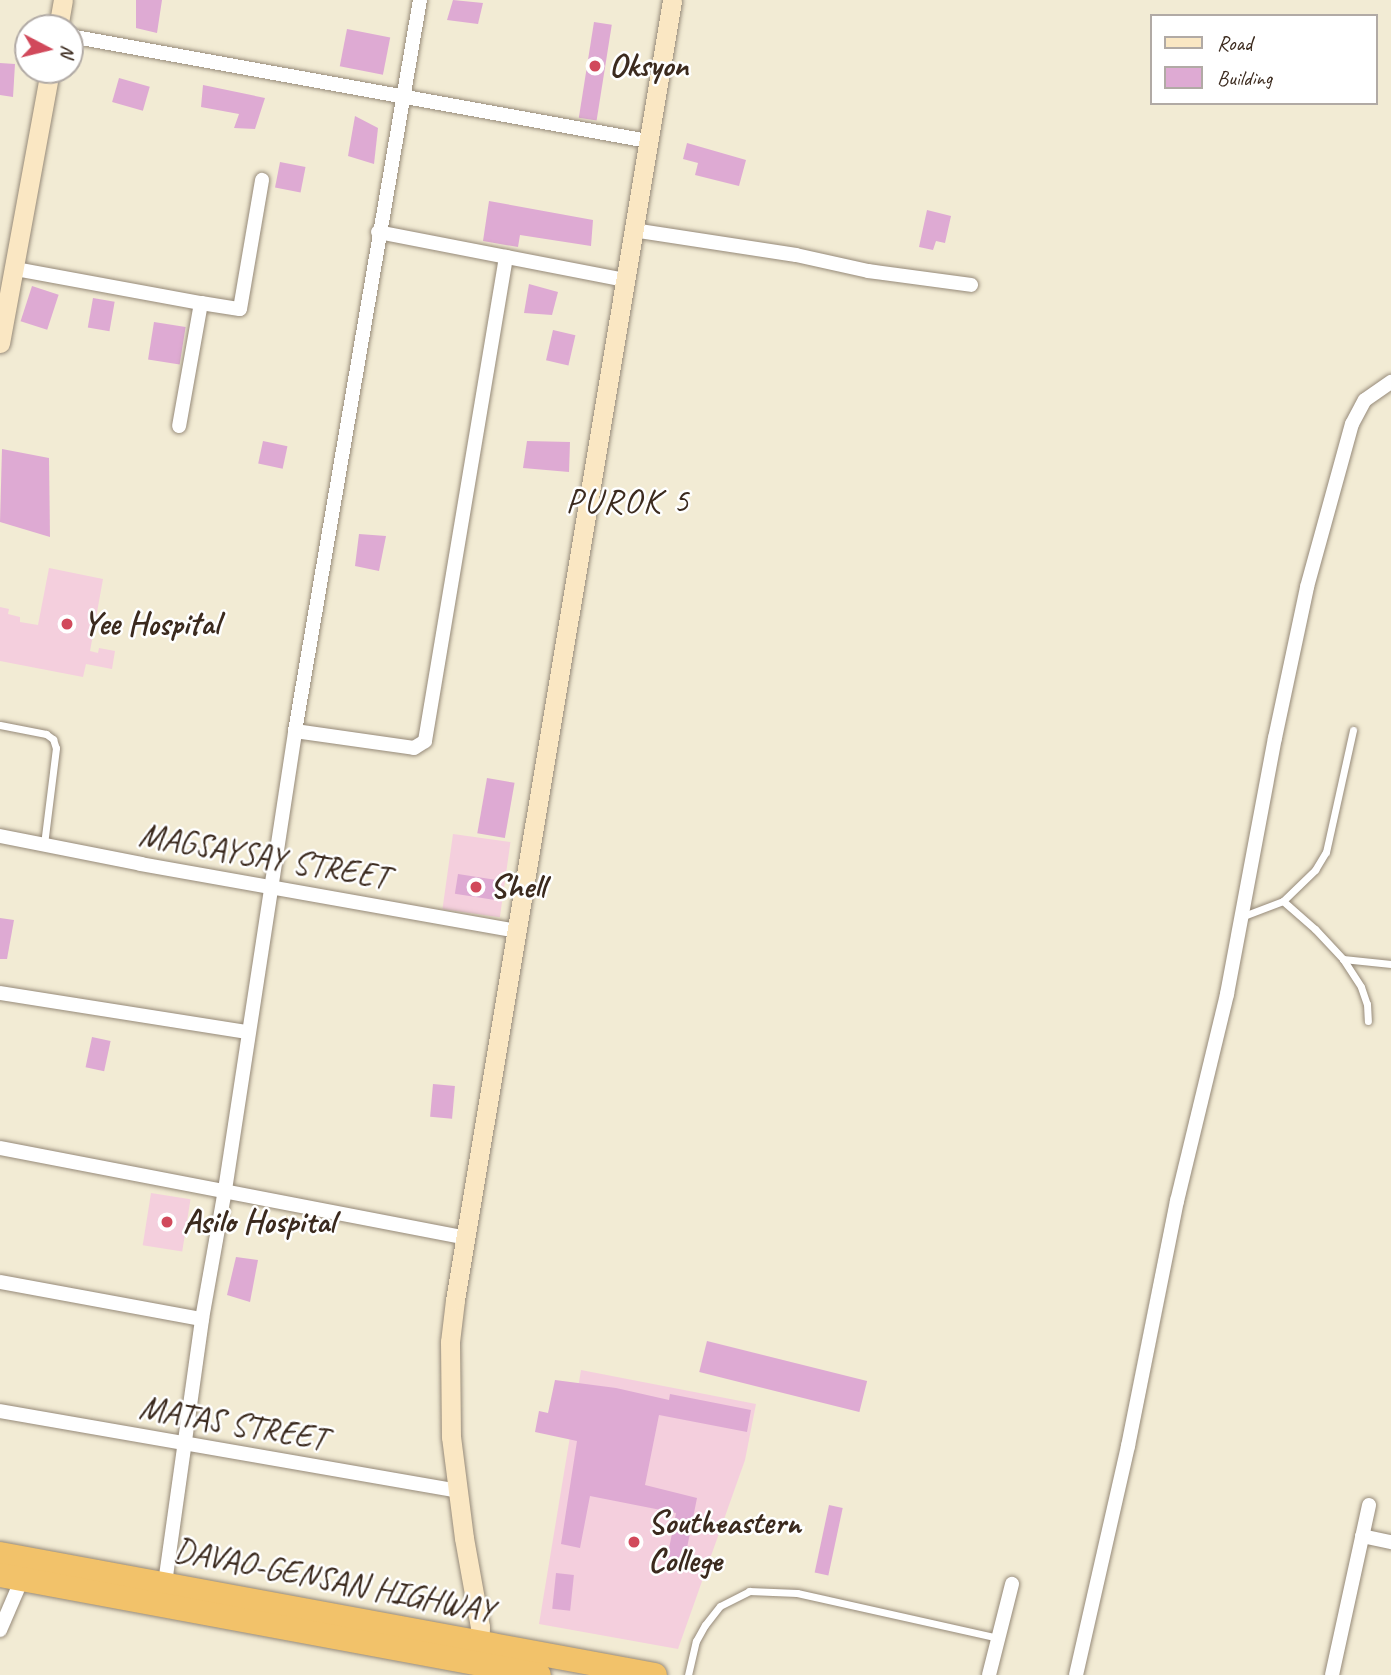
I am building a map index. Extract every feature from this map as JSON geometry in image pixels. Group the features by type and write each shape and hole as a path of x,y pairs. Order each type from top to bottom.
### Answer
{"highway":[{"name":"DAVAO-GENSAN HIGHWAY","path":"0,1554 165,1583 480,1664 655,1675"},
{"name":"DAVAO-GENSAN HIGHWAY","path":"11,1577 539,1675"}],"main road":[{"path":"480,1664 477,1603 457,1490 449,1391 450,1342 648,141 667,1"},
{"path":"0,343 48,84"}],"street":[{"path":"165,1583 202,1319 225,1190 295,731 378,232 420,0"},
{"path":"84,39 648,141"},
{"path":"15,269 240,309 262,180"},
{"path":"633,230 796,255 868,271 971,285"},
{"path":"378,232 624,280"},
{"path":"295,731 414,748 425,741 506,257"},
{"path":"179,426 201,303"},
{"path":"1076,1675 1128,1446 1177,1201 1216,1044 1307,587 1346,440 1365,400 1391,382"},
{"name":"MAGSAYSAY STREET","path":"0,836 518,930"},
{"path":"0,993 247,1032"},
{"path":"0,1148 467,1238"},
{"path":"0,1282 202,1319"},
{"name":"MATAS STREET","path":"0,1411 457,1490"},
{"path":"1332,1675 1369,1505"},
{"path":"1362,1536 1391,1542"},
{"path":"0,1630 11,1577"},
{"path":"989,1675 1012,1584"}],"lane":[{"path":"0,725 46,734 53,739 56,748 44,845"},
{"path":"1241,917 1283,901 1315,870 1326,852 1353,730"},
{"path":"1283,901 1315,929 1343,959 1362,987 1368,1021"},
{"path":"1343,959 1391,964"},
{"path":"688,1675 696,1641 705,1625 720,1606 749,1591 797,1593 998,1638"}],"shaded area":[{"name":"Yee Hospital","path":"49,568 103,579 90,651 98,653 99,648 115,651 112,669 86,664 83,677 0,661 0,607 9,609 8,614 20,617 20,622 38,625"},
{"path":"453,834 510,842 500,917 442,909"},
{"name":"Asilo Hospital","path":"151,1193 191,1199 182,1252 143,1245"},
{"name":"Southeastern College","path":"581,1370 756,1404 745,1460 678,1649 539,1624"}],"building":[{"path":"136,0 162,0 157,33 136,28"},
{"path":"453,0 483,3 478,24 447,20"},
{"path":"594,22 612,25 597,121 579,118"},
{"path":"347,29 390,37 383,75 340,66"},
{"path":"0,63 14,64 13,97 0,95"},
{"path":"119,78 150,87 143,111 112,102"},
{"path":"203,85 265,98 255,129 234,128 239,114 201,107"},
{"path":"355,116 378,128 374,164 348,156"},
{"path":"687,143 746,160 739,186 695,175 698,163 683,159"},
{"path":"280,162 306,167 301,192 275,188"},
{"path":"489,201 593,220 591,246 520,235 518,247 483,241"},
{"path":"927,210 951,216 945,243 936,241 933,250 919,247"},
{"path":"529,284 558,292 552,315 524,313"},
{"path":"32,286 59,295 47,330 21,321"},
{"path":"93,298 115,302 109,331 88,328"},
{"path":"154,322 186,327 180,365 148,360"},
{"path":"553,330 575,335 568,365 546,360"},
{"path":"263,441 287,446 283,469 258,463"},
{"path":"527,441 570,442 569,472 523,468"},
{"path":"2,449 49,458 50,537 0,522"},
{"path":"359,534 386,536 379,571 355,566"},
{"path":"487,778 515,783 505,838 477,833"},
{"name":"Shell","path":"458,874 497,880 493,900 455,894"},
{"path":"0,918 14,920 7,959 0,959"},
{"path":"92,1037 111,1041 104,1071 86,1067"},
{"path":"433,1084 455,1086 452,1119 430,1117"},
{"path":"236,1257 258,1260 250,1302 227,1295"},
{"path":"707,1341 867,1381 859,1412 699,1372"},
{"path":"555,1380 616,1388 669,1400 670,1394 751,1410 747,1432 659,1415 645,1485 697,1498 682,1573 665,1569 676,1513 590,1496 580,1548 561,1544 577,1441 535,1432 539,1411 548,1413"},
{"path":"829,1505 843,1508 828,1575 815,1572"},
{"path":"556,1573 574,1575 570,1611 552,1609"}],"place":[{"name":"Oksyon","path":"595,66"},
{"name":"Yee Hospital","path":"67,624"},
{"name":"Shell","path":"476,887"},
{"name":"Asilo Hospital","path":"167,1222"},
{"name":"Southeastern College","path":"634,1542"}],"district":[{"name":"PUROK 5","path":"628,501"}]}
